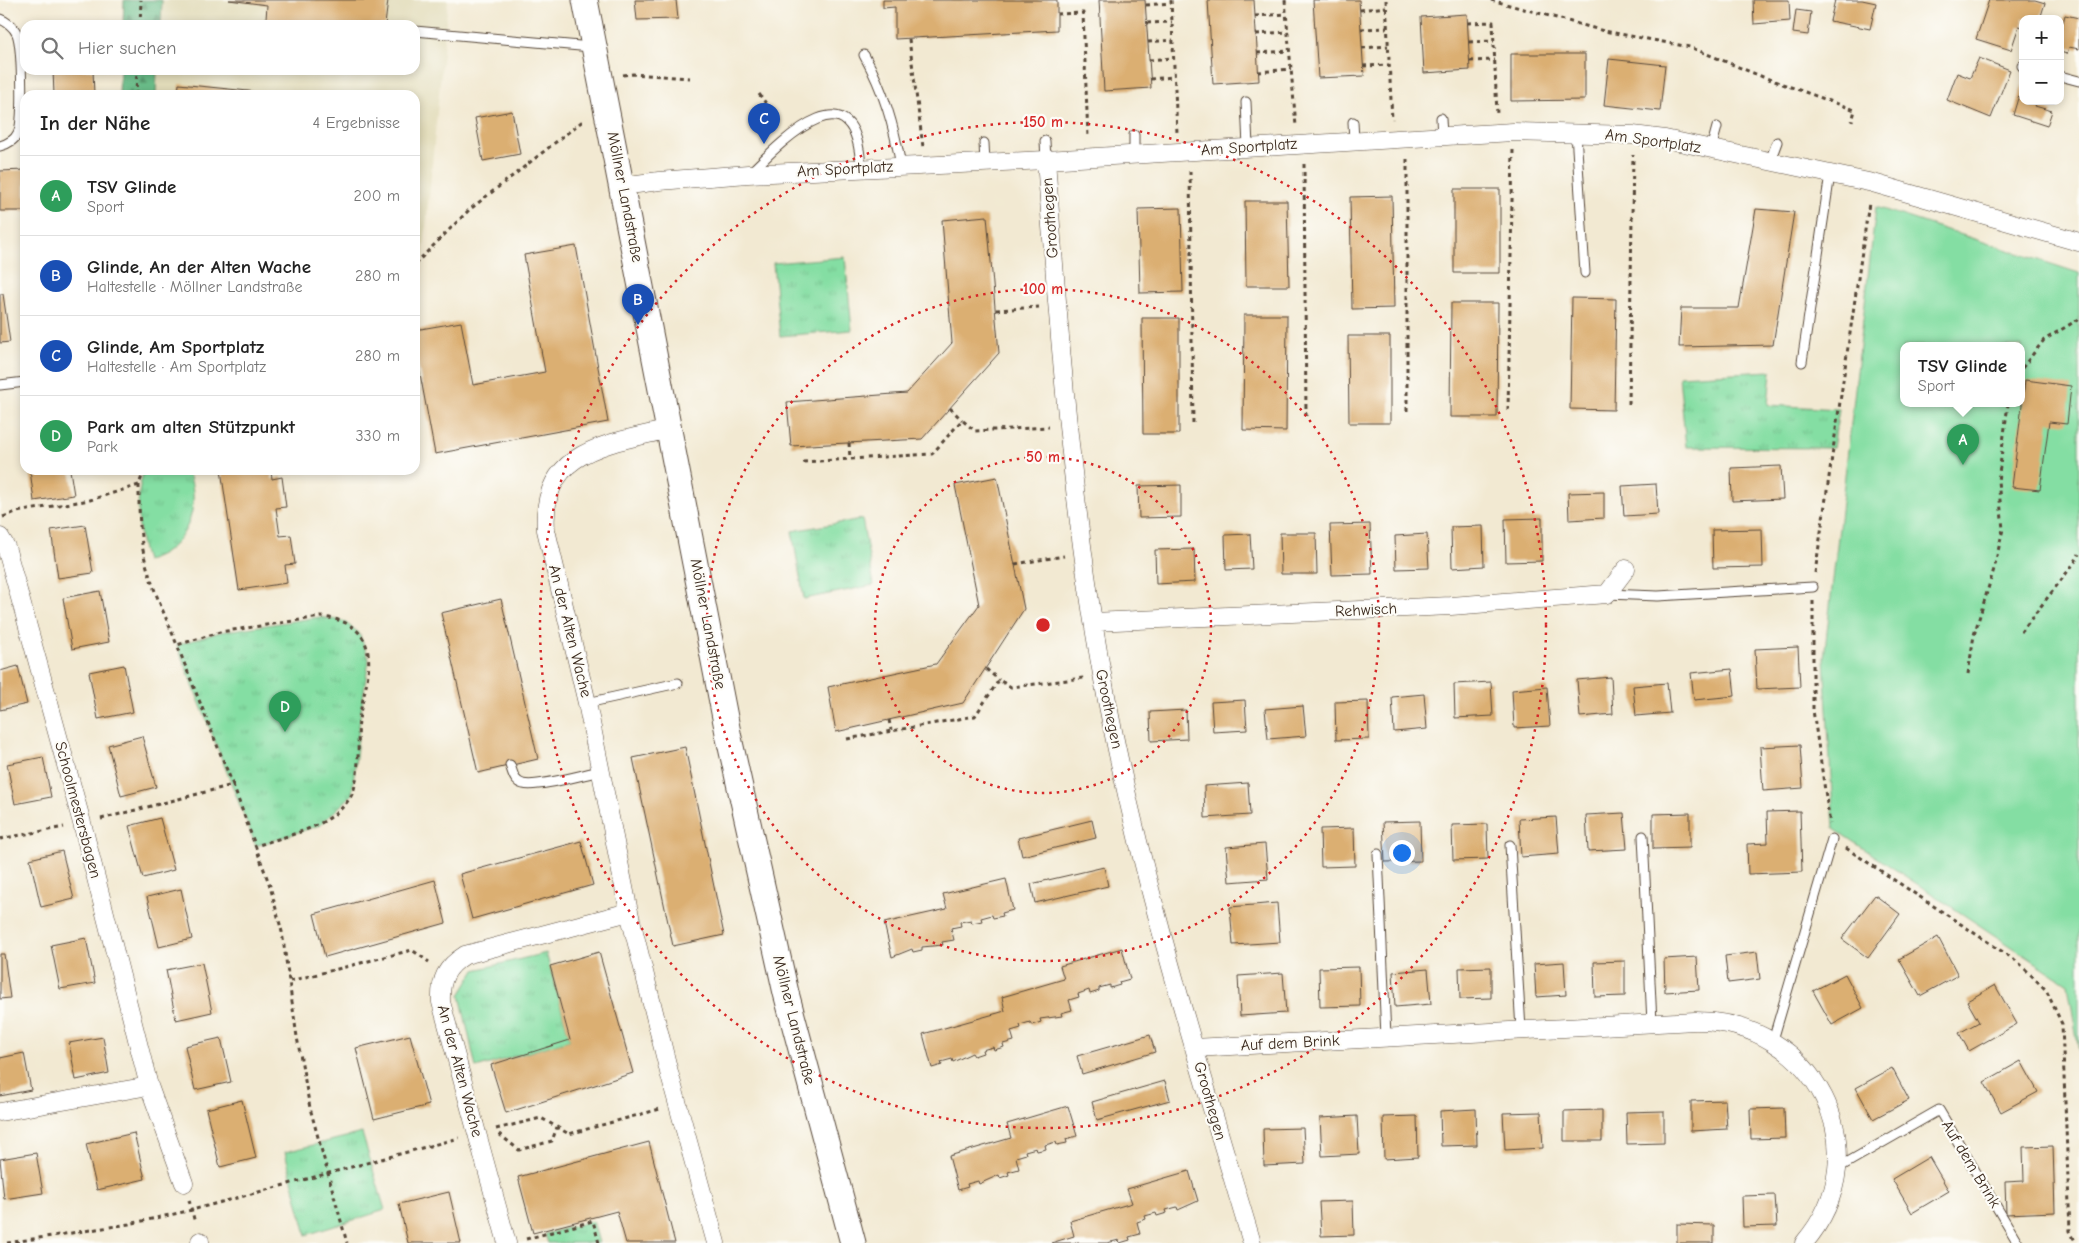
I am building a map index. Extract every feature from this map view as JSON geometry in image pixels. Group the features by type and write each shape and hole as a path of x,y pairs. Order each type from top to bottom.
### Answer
{"main road":[{"name":"Möllner Landstraße","path":"585,0 729,738 778,955 853,1243"}],"street":[{"name":"Am Sportplatz","path":"622,186 748,174 1046,160 1505,132 1576,132 1633,135 1711,149 1872,183 2079,242"},
{"name":"Groothegen","path":"1046,160 1068,426 1093,622 1102,675 1141,858 1194,1048 1252,1243"},
{"name":"An der Alten Wache","path":"670,428 585,452 570,462 557,475 548,492 544,512 546,530 587,703 629,912 677,1104 716,1243"},
{"name":"Schoolmestersbagen","path":"0,537 6,547 82,823 149,1086 184,1184"},
{"path":"1607,594 1626,568"},
{"name":"Rehwisch","path":"1093,622 1451,606 1607,594"},
{"path":"444,973 453,962 465,955 629,912"},
{"name":"An der Alten Wache","path":"444,973 440,987 441,1002 477,1133 513,1242"},
{"name":"Auf dem Brink","path":"1194,1048 1652,1023 1720,1022 1748,1028 1773,1040 1802,1065 1823,1094 1834,1128 1836,1169 1833,1188 1824,1213 1804,1243"},
{"path":"0,1112 149,1086"}],"lane":[{"path":"0,19 6,21 17,33 20,90"},
{"path":"420,31 594,47"},
{"path":"864,55 893,123 901,166"},
{"path":"2064,77 2079,81"},
{"path":"1246,102 1248,147"},
{"path":"748,174 805,123 822,116 836,116 848,123 856,136 861,168"},
{"path":"1441,118 1442,136"},
{"path":"1353,122 1354,140"},
{"path":"0,146 17,135 20,127"},
{"path":"1711,149 1717,127"},
{"path":"1576,132 1585,273"},
{"path":"1134,134 1134,154"},
{"path":"1045,140 1046,160"},
{"path":"1770,161 1777,142"},
{"path":"984,143 985,162"},
{"path":"1802,362 1830,174"},
{"path":"0,385 20,383"},
{"path":"1607,594 1658,596 1813,587"},
{"path":"587,703 678,683"},
{"path":"510,766 515,779 522,784 535,784 601,771"},
{"path":"1643,836 1652,1023"},
{"path":"1773,1040 1832,838"},
{"path":"1510,844 1521,1030"},
{"path":"1378,854 1386,1037"},
{"name":"Auf dem Brink","path":"1836,1169 1938,1110 2018,1243"}],"path":[{"path":"140,20 141,0"},
{"path":"1285,0 1300,144 1306,417"},
{"path":"1386,0 1389,65 1400,138 1407,411"},
{"path":"1491,0 1589,27 1690,47 1855,110 1852,122"},
{"path":"1146,5 1171,2 1174,77 1184,151 1193,426"},
{"path":"1360,10 1386,7"},
{"path":"1058,14 1083,14 1089,157"},
{"path":"1255,16 1287,14"},
{"path":"1147,23 1172,22"},
{"path":"1468,23 1493,22 1495,60 1505,132 1508,410"},
{"path":"1361,29 1387,28"},
{"path":"1256,34 1288,32"},
{"path":"909,38 925,165"},
{"path":"1148,42 1173,40"},
{"path":"1469,42 1494,41"},
{"path":"1362,48 1388,46"},
{"path":"1257,54 1289,51"},
{"path":"1149,60 1173,58"},
{"path":"1470,61 1495,60"},
{"path":"1363,66 1389,65"},
{"path":"1258,72 1291,70"},
{"path":"420,259 469,210 603,91 632,74 690,78"},
{"path":"136,90 137,75"},
{"path":"1150,79 1174,77"},
{"path":"759,94 790,135"},
{"path":"1629,404 1633,135"},
{"path":"1872,183 1813,587 1813,710 1832,838 2018,962 2046,990 2062,1024 2070,1231 2076,1243"},
{"path":"996,310 1057,306"},
{"path":"2025,364 2044,340 2079,319"},
{"path":"1968,674 1974,635 2004,529 1998,482 2008,407"},
{"path":"950,408 975,430 1068,426"},
{"path":"803,462 932,454 962,420"},
{"path":"849,443 850,459"},
{"path":"143,475 140,485 139,519 143,552 154,586 233,785 270,886 282,932 297,1037 310,1108 347,1243"},
{"path":"0,518 16,512 90,500 140,485"},
{"path":"1015,564 1084,553"},
{"path":"2021,632 2075,562 2079,554"},
{"path":"178,645 220,632 320,617 334,618 346,623 359,633 366,644 369,659 368,674 359,721 356,784 352,795 338,811 320,825 256,846"},
{"path":"986,668 999,680 1011,687 1102,675"},
{"path":"847,739 975,716 999,680"},
{"path":"889,720 891,730"},
{"path":"0,839 82,823 233,785"},
{"path":"290,981 412,950 444,973"},
{"path":"557,1127 552,1141 519,1150 493,1130 541,1118 557,1127 569,1134 677,1104"},
{"path":"7,1243 129,1224 192,1210 477,1133"},
{"path":"184,1184 200,1242"},
{"path":"513,1242 593,1221 599,1243"}],"shaded area":[{"path":"162,0 448,0 423,257 420,260 420,90 156,90 157,75 420,75 420,20 161,20"}],"green space":[{"path":"124,0 162,0 161,20 123,20"},
{"path":"120,75 157,75 156,90 119,90"},
{"path":"1876,207 2079,273 2079,1051 2068,984 1834,829 1824,658"},
{"path":"845,257 852,330 780,336 773,263"},
{"path":"1771,371 1768,405 1839,409 1833,448 1686,447 1679,376"},
{"path":"143,475 189,475 192,484 193,498 192,512 181,537 160,556 146,561 138,515"},
{"path":"862,519 874,585 804,599 792,531"},
{"path":"320,617 343,621 359,633 369,659 360,717 352,795 320,825 256,846 177,645 220,632"},
{"path":"546,953 570,1040 476,1068 460,995 475,970"},
{"path":"362,1133 385,1210 306,1235 285,1152"},
{"path":"593,1221 599,1243 548,1243 545,1234"}],"building":[{"path":"229,0 388,0 386,20 266,19 267,5"},
{"path":"635,0 676,0 678,19 637,20"},
{"path":"883,0 1057,0 1057,30 895,39 895,7 883,8"},
{"path":"1099,0 1145,0 1151,88 1104,91"},
{"path":"1208,0 1254,0 1259,81 1213,84"},
{"path":"1313,0 1359,0 1364,76 1318,78"},
{"path":"1753,0 1789,0 1790,21 1754,24"},
{"path":"1835,0 1862,0 1876,3 1870,29 1830,21"},
{"path":"1989,0 2035,0 2045,3 2041,15 2019,15 2019,26 2011,50 1976,39"},
{"path":"1796,10 1811,12 1808,35 1793,33"},
{"path":"1467,14 1470,70 1424,73 1421,17"},
{"path":"2065,15 2079,18 2079,49 2069,47 2067,54 2064,53"},
{"path":"1511,54 1585,54 1585,100 1511,101"},
{"path":"1979,58 2010,70 1991,118 1947,100 1957,73 1970,78"},
{"path":"1609,59 1665,65 1660,111 1604,105"},
{"path":"53,75 93,75 94,90 54,90"},
{"path":"179,84 238,90 178,90"},
{"path":"2019,95 2019,105 2035,105 2052,111 2047,126 2013,115"},
{"path":"512,111 520,154 483,161 475,118"},
{"path":"20,170 20,211 0,211 0,171"},
{"path":"1454,189 1500,189 1500,273 1454,273"},
{"path":"1392,196 1394,308 1352,309 1350,197"},
{"path":"1245,201 1287,201 1289,286 1246,286"},
{"path":"1181,208 1183,292 1140,293 1138,209"},
{"path":"1756,209 1794,212 1773,345 1679,347 1681,308 1739,308"},
{"path":"987,216 999,353 922,439 791,446 787,402 907,393 952,343 942,220"},
{"path":"576,246 608,422 435,454 420,374 420,329 461,322 473,385 545,372 524,255"},
{"path":"0,294 3,294 10,342 0,343"},
{"path":"1572,298 1616,299 1614,410 1570,409"},
{"path":"1451,303 1498,303 1497,417 1450,417"},
{"path":"1244,315 1287,315 1286,431 1243,430"},
{"path":"1142,318 1179,318 1179,434 1143,434"},
{"path":"1348,336 1390,336 1390,423 1349,423"},
{"path":"2025,380 2071,386 2067,424 2049,422 2040,490 2012,487 2022,407 2025,407"},
{"path":"1781,466 1783,499 1732,501 1731,468"},
{"path":"31,475 71,475 74,495 34,501"},
{"path":"222,475 272,475 272,479 282,477 286,507 276,508 280,536 291,535 295,564 285,565 287,583 239,590"},
{"path":"997,477 1024,609 963,703 836,732 828,687 936,664 979,605 955,485"},
{"path":"1656,484 1658,514 1624,516 1622,486"},
{"path":"1181,485 1181,517 1139,518 1138,486"},
{"path":"1604,492 1604,518 1569,520 1568,493"},
{"path":"1542,518 1542,561 1506,562 1505,519"},
{"path":"1370,524 1372,574 1332,575 1330,525"},
{"path":"85,525 93,573 58,578 51,530"},
{"path":"1483,526 1484,566 1452,568 1451,527"},
{"path":"1762,529 1763,567 1713,568 1712,530"},
{"path":"1280,533 1316,533 1317,574 1281,574"},
{"path":"1250,534 1252,569 1226,570 1225,535"},
{"path":"1427,534 1429,568 1396,569 1395,536"},
{"path":"1194,549 1195,582 1156,584 1155,550"},
{"path":"100,591 109,642 72,649 63,598"},
{"path":"501,599 538,759 478,773 441,613"},
{"path":"1798,647 1800,687 1757,689 1755,649"},
{"path":"124,665 133,712 98,719 89,672"},
{"path":"18,666 27,704 0,710 0,671"},
{"path":"1732,669 1735,696 1694,700 1691,673"},
{"path":"1611,677 1613,714 1580,717 1577,680"},
{"path":"1491,682 1493,716 1455,718 1454,684"},
{"path":"1667,683 1670,713 1636,716 1633,686"},
{"path":"1547,687 1550,726 1514,728 1512,690"},
{"path":"1424,694 1427,729 1394,732 1392,697"},
{"path":"1245,700 1247,730 1213,732 1211,702"},
{"path":"1368,701 1369,739 1336,740 1335,702"},
{"path":"1303,706 1306,736 1268,739 1265,709"},
{"path":"1186,710 1187,739 1151,741 1150,712"},
{"path":"142,736 156,787 121,796 108,745"},
{"path":"1800,745 1803,788 1763,791 1760,747"},
{"path":"685,747 724,935 673,946 633,758"},
{"path":"43,757 51,797 15,804 7,764"},
{"path":"1248,783 1250,815 1205,818 1204,786"},
{"path":"1800,811 1802,872 1748,874 1747,844 1768,843 1767,812"},
{"path":"1624,813 1627,849 1588,851 1586,815"},
{"path":"1690,813 1690,848 1653,849 1653,814"},
{"path":"1556,817 1559,854 1521,857 1519,819"},
{"path":"160,818 174,870 143,878 129,826"},
{"path":"1092,820 1096,838 1022,856 1018,838"},
{"path":"1420,821 1421,861 1385,862 1383,822"},
{"path":"1487,824 1488,859 1453,860 1452,825"},
{"path":"1354,828 1355,866 1321,867 1320,829"},
{"path":"581,841 593,885 472,919 460,874"},
{"path":"1265,844 1268,879 1229,882 1226,847"},
{"path":"62,851 74,899 41,907 30,859"},
{"path":"1104,867 1108,886 1035,903 1031,884"},
{"path":"1006,879 1013,910 1002,913 1003,916 993,918 992,915 981,918 982,921 972,923 971,920 960,922 961,926 951,928 954,940 942,942 943,945 922,947 922,950 913,952 912,949 892,957 884,923 947,909 943,894"},
{"path":"435,880 446,923 325,957 314,914"},
{"path":"181,889 192,939 159,947 147,897"},
{"path":"1875,895 1900,914 1868,958 1842,939"},
{"path":"1277,903 1280,942 1233,945 1230,907"},
{"path":"1938,937 1958,975 1920,996 1899,959"},
{"path":"86,938 95,983 60,989 51,945"},
{"path":"1122,948 1130,979 1119,982 1120,985 1110,988 1110,985 1099,988 1099,991 1090,994 1089,990 1078,994 1079,997 1069,1000 1072,1010 1061,1013 1062,1016 1040,1019 1041,1022 1032,1025 1030,1022 1020,1025 1021,1028 1011,1031 1014,1041 1003,1044 1004,1047 994,1050 993,1047 982,1050 983,1053 974,1056 972,1053 953,1062 952,1059 941,1062 942,1065 932,1068 923,1034 1005,1011 1002,997 1064,979 1060,966"},
{"path":"599,952 633,1073 506,1113 491,1065 570,1040 550,966"},
{"path":"1757,952 1760,979 1728,983 1725,956"},
{"path":"0,954 4,954 10,998 0,999"},
{"path":"1697,957 1699,990 1665,992 1664,959"},
{"path":"1625,961 1625,996 1595,997 1594,962"},
{"path":"1564,962 1566,995 1536,997 1534,964"},
{"path":"202,963 212,1012 176,1020 166,970"},
{"path":"1359,967 1360,1006 1320,1007 1319,968"},
{"path":"1491,967 1491,998 1460,999 1459,968"},
{"path":"1428,969 1431,1004 1395,1007 1393,972"},
{"path":"1283,973 1286,1013 1240,1016 1238,976"},
{"path":"1845,974 1863,1008 1832,1025 1813,991"},
{"path":"1995,985 2017,1024 1969,1051 1959,1033 1979,1022 1967,1001"},
{"path":"410,1035 429,1105 374,1119 356,1048"},
{"path":"1150,1035 1155,1052 1082,1074 1077,1056"},
{"path":"103,1037 109,1073 76,1080 69,1043"},
{"path":"221,1038 231,1082 195,1090 185,1046"},
{"path":"24,1053 31,1090 0,1096 0,1058"},
{"path":"2021,1061 2038,1092 2001,1112 1984,1082"},
{"path":"1892,1068 1909,1100 1873,1119 1856,1088"},
{"path":"1165,1081 1170,1100 1097,1120 1092,1102"},
{"path":"242,1100 256,1158 220,1167 206,1109"},
{"path":"1725,1100 1727,1129 1691,1131 1691,1101"},
{"path":"1068,1106 1077,1136 1066,1139 1067,1143 1057,1145 1056,1142 1045,1145 1046,1149 1037,1151 1036,1148 1025,1151 1026,1154 1016,1157 1019,1169 1008,1172 1009,1175 1000,1178 999,1175 979,1184 978,1181 967,1184 968,1187 958,1190 949,1156 1011,1138 1007,1124"},
{"path":"1784,1108 1785,1138 1751,1139 1750,1109"},
{"path":"1476,1109 1477,1145 1441,1146 1440,1111"},
{"path":"1602,1110 1602,1141 1564,1141 1564,1111"},
{"path":"1664,1111 1664,1143 1627,1144 1626,1112"},
{"path":"1541,1112 1543,1148 1505,1150 1503,1113"},
{"path":"1357,1116 1359,1154 1322,1156 1320,1118"},
{"path":"1417,1116 1418,1157 1384,1159 1383,1117"},
{"path":"1303,1128 1305,1164 1264,1166 1263,1129"},
{"path":"134,1133 145,1179 97,1190 86,1144"},
{"path":"649,1142 675,1243 626,1243 617,1211 533,1233 518,1177"},
{"path":"2053,1146 2055,1212 2006,1214 2005,1182 2024,1181 2023,1147"},
{"path":"36,1153 43,1193 4,1199 0,1159"},
{"path":"1929,1157 1949,1191 1912,1213 1892,1179"},
{"path":"1189,1171 1198,1201 1178,1210 1177,1207 1166,1210 1167,1213 1157,1216 1156,1213 1145,1216 1146,1219 1137,1222 1140,1234 1129,1237 1130,1240 1120,1243 1119,1240 1107,1243 1051,1243 1074,1236 1070,1221 1132,1203 1127,1189"},
{"path":"449,1192 461,1243 408,1243 399,1204"},
{"path":"1775,1195 1777,1226 1743,1227 1742,1196"},
{"path":"1353,1201 1354,1235 1321,1236 1319,1202"},
{"path":"1677,1224 1714,1225 1714,1243 1677,1243"}],"place":[{"name":"Glinde, Am Sportplatz","path":"764,144"},
{"name":"Glinde, An der Alten Wache","path":"638,325"},
{"name":"TSV Glinde","path":"1963,465"},
{"name":"Park am alten Stützpunkt","path":"285,732"}]}
